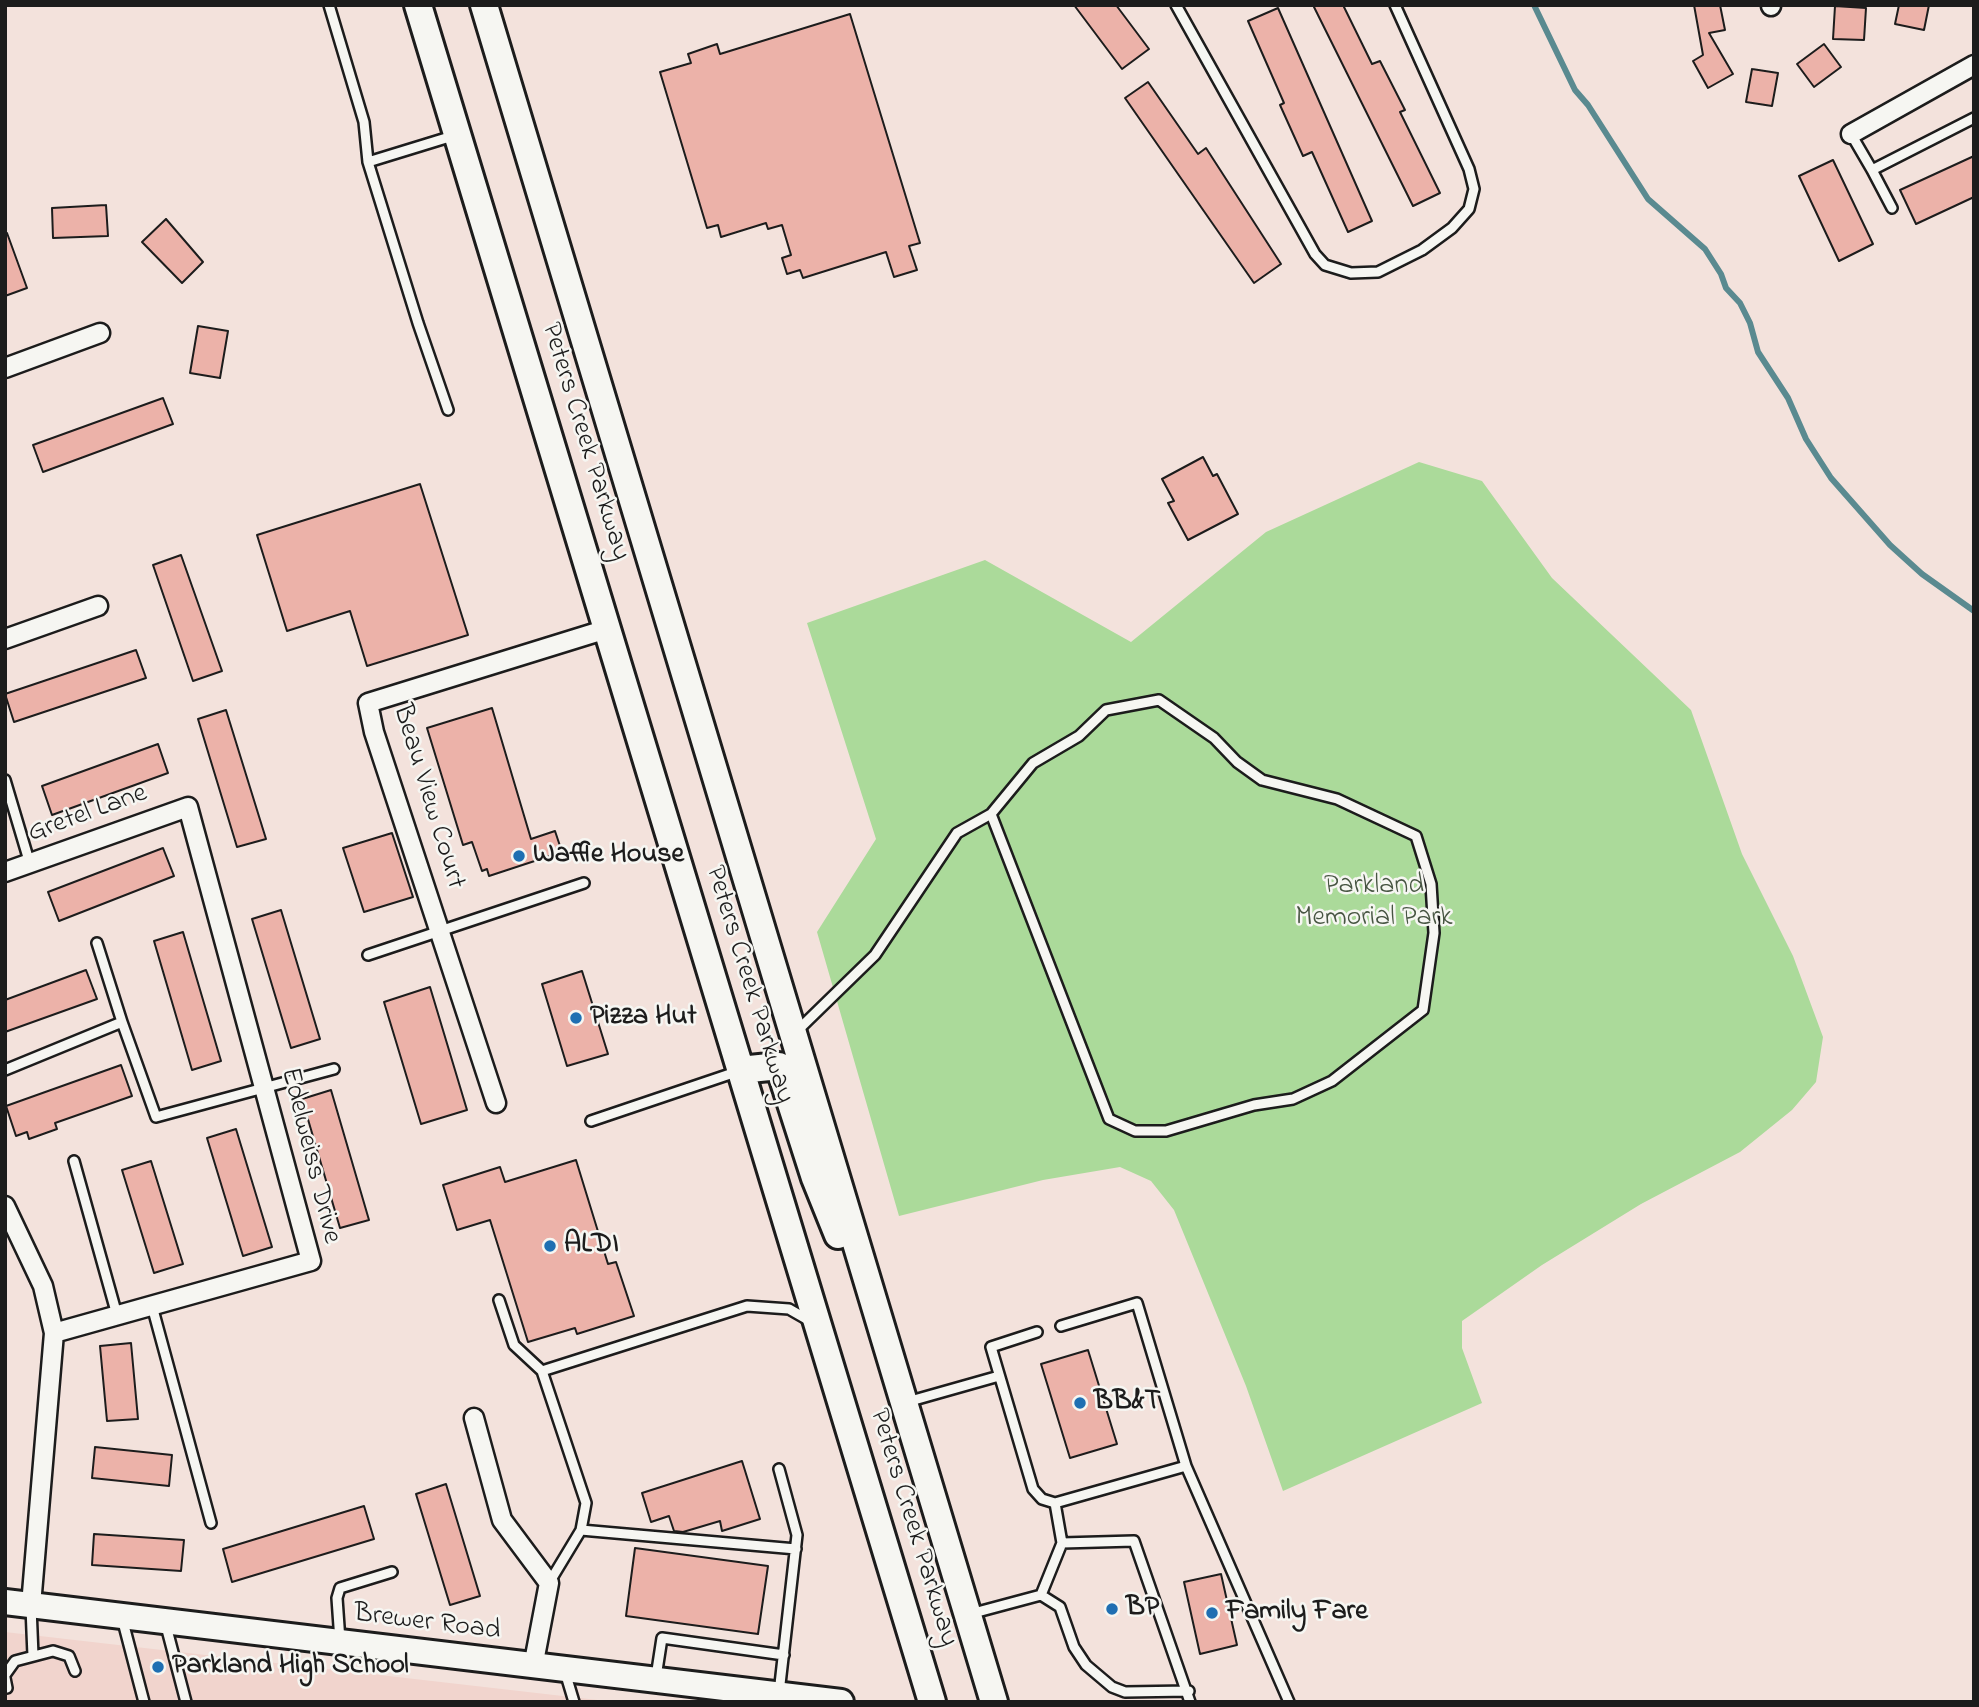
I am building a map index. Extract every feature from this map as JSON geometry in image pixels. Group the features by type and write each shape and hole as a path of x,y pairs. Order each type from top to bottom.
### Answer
{"main road":[{"name":"Peters Creek Parkway","path":"418,5 932,1702"},
{"name":"Peters Creek Parkway","path":"484,5 994,1702"},
{"path":"740,1070 779,1066 815,1178 902,1396"}],"street":[{"path":"1852,134 1974,65"},
{"path":"5,368 100,333"},
{"path":"5,639 98,606"},
{"name":"Beau View Court","path":"496,1103 442,932 374,732 368,703 607,629"},
{"name":"Gretel Lane","path":"5,872 188,807"},
{"name":"Edelweiss Drive","path":"54,1333 311,1261 188,807"},
{"path":"7,1217 43,1286 54,1333 31,1605"},
{"path":"474,1418 502,1520 549,1583 533,1667"},
{"name":"Brewer Road","path":"5,1602 841,1702"}],"lane":[{"path":"329,5 364,122 368,162 448,410"},
{"path":"1176,5 1315,254 1325,265 1351,273 1378,272 1422,250 1452,228 1469,209 1474,189 1469,169 1395,5"},
{"path":"1872,170 1974,118"},
{"path":"1852,134 1892,208"},
{"path":"368,162 457,135"},
{"path":"794,1035 875,955 957,833 991,814 1033,763 1079,736 1106,710 1159,700 1214,738 1237,762 1262,780 1337,799 1416,836 1431,884 1434,933 1423,1010 1332,1081 1293,1099 1254,1105 1166,1131 1135,1132 1109,1119 991,814"},
{"path":"5,780 30,864"},
{"path":"368,955 584,883"},
{"path":"97,943 156,1118 334,1069"},
{"path":"5,1070 122,1022"},
{"path":"591,1121 740,1070"},
{"path":"74,1161 117,1315"},
{"path":"499,1300 513,1345 542,1371 586,1503 582,1530 549,1583"},
{"path":"1061,1326 1137,1303 1186,1466 1289,1702"},
{"path":"152,1306 211,1523"},
{"path":"542,1371 747,1306 789,1309 818,1325"},
{"path":"1037,1332 990,1346 1033,1489 1042,1499 1055,1503 1186,1466"},
{"path":"902,1396 999,1376"},
{"path":"778,1695 797,1535 779,1469"},
{"path":"1041,1595 1062,1543 1055,1503"},
{"path":"582,1530 796,1549"},
{"path":"1062,1543 1133,1541 1191,1702"},
{"path":"340,1643 337,1598 340,1588 392,1572"},
{"path":"968,1615 1041,1595 1060,1608 1074,1647 1086,1665 1112,1687 1125,1692 1189,1691"},
{"path":"31,1605 33,1656"},
{"path":"121,1616 144,1702"},
{"path":"165,1621 186,1702"},
{"path":"655,1681 662,1638 784,1655"},
{"path":"6,1681 15,1661 53,1651 69,1656 75,1671"},
{"path":"564,1670 574,1702"}],"shaded area":[{"name":"Parkland High School","path":"5,1632 615,1702 5,1702"}],"green space":[{"name":"Parkland Memorial Park","path":"1419,462 1482,481 1552,578 1691,710 1742,854 1793,956 1823,1037 1816,1082 1792,1110 1740,1152 1641,1204 1542,1265 1462,1321 1462,1348 1482,1403 1283,1491 1246,1386 1174,1210 1151,1181 1120,1167 1043,1180 899,1216 817,932 876,839 807,623 985,560 1131,642 1266,532"}],"building":[{"path":"1074,5 1116,5 1149,49 1122,69"},
{"path":"1313,5 1343,5 1372,64 1380,61 1405,110 1400,112 1440,193 1413,206"},
{"path":"1694,5 1720,5 1725,30 1709,33 1733,74 1708,88 1693,61 1703,55"},
{"path":"1899,5 1929,5 1924,30 1895,24"},
{"path":"1835,6 1866,8 1864,40 1833,39"},
{"path":"1278,8 1372,221 1348,232 1312,152 1303,156 1280,105 1284,103 1248,21"},
{"path":"850,14 920,243 909,246 917,270 894,277 886,252 803,278 800,270 787,274 782,258 791,255 782,225 768,229 766,223 721,237 718,225 707,228 660,72 691,63 688,54 717,44 720,54"},
{"path":"1824,44 1841,67 1814,87 1797,64"},
{"path":"1752,69 1778,73 1772,106 1746,102"},
{"path":"1148,82 1198,154 1206,148 1281,264 1254,283 1125,98"},
{"path":"1974,156 1974,197 1916,224 1900,190"},
{"path":"1833,160 1873,244 1839,261 1799,176"},
{"path":"106,205 108,236 53,238 52,208"},
{"path":"166,219 203,262 182,283 142,242"},
{"path":"7,233 27,288 5,296 5,234"},
{"path":"198,326 228,331 220,378 190,373"},
{"path":"163,398 173,424 43,472 33,445"},
{"path":"1203,457 1213,476 1217,474 1238,514 1188,540 1168,503 1174,501 1162,479"},
{"path":"420,484 468,635 367,666 350,611 287,631 257,535"},
{"path":"181,555 222,671 193,681 153,565"},
{"path":"136,650 146,678 14,722 5,694"},
{"path":"492,708 531,839 555,831 562,852 489,876 487,869 482,871 472,842 463,845 427,728"},
{"path":"226,710 266,839 237,847 198,719"},
{"path":"158,744 168,773 52,815 42,786"},
{"path":"392,833 413,897 364,912 343,848"},
{"path":"163,848 174,876 59,921 48,892"},
{"path":"281,910 320,1039 291,1048 252,919"},
{"path":"183,932 221,1061 192,1070 154,941"},
{"path":"86,970 97,999 5,1032 5,1000"},
{"path":"582,971 608,1054 567,1066 542,984"},
{"path":"430,987 467,1110 421,1124 384,1002"},
{"path":"121,1065 132,1096 55,1123 57,1129 29,1139 27,1132 16,1136 6,1106"},
{"path":"331,1090 369,1220 340,1228 302,1099"},
{"path":"236,1129 272,1247 243,1256 207,1138"},
{"name":"ALDI","path":"576,1160 608,1264 616,1262 634,1316 577,1334 575,1328 528,1342 490,1220 457,1230 443,1185 500,1167 505,1182"},
{"path":"151,1161 183,1264 154,1273 122,1170"},
{"path":"131,1343 138,1419 107,1421 100,1346"},
{"path":"1088,1350 1117,1444 1070,1458 1041,1364"},
{"path":"95,1447 172,1455 169,1486 92,1478"},
{"path":"742,1461 760,1519 722,1531 720,1521 683,1532 674,1531 669,1516 651,1522 642,1493"},
{"path":"446,1484 480,1596 450,1605 416,1494"},
{"path":"364,1506 374,1539 232,1582 223,1549"},
{"path":"94,1534 184,1540 181,1571 92,1565"},
{"path":"635,1548 768,1566 758,1634 626,1616"},
{"path":"1221,1574 1237,1645 1200,1654 1184,1582"}],"waterway":[{"path":"1534,5 1575,90 1588,105 1648,199 1705,249 1721,274 1726,288 1740,303 1750,323 1758,352 1788,398 1806,439 1831,478 1890,545 1922,574 1974,611"}],"place":[{"name":"Waffle House","path":"519,856"},
{"name":"Pizza Hut","path":"576,1018"},
{"name":"ALDI","path":"550,1246"},
{"name":"BB&T","path":"1080,1403"},
{"name":"BP","path":"1112,1609"},
{"name":"Family Fare","path":"1212,1613"},
{"name":"Parkland High School","path":"158,1667"}]}
